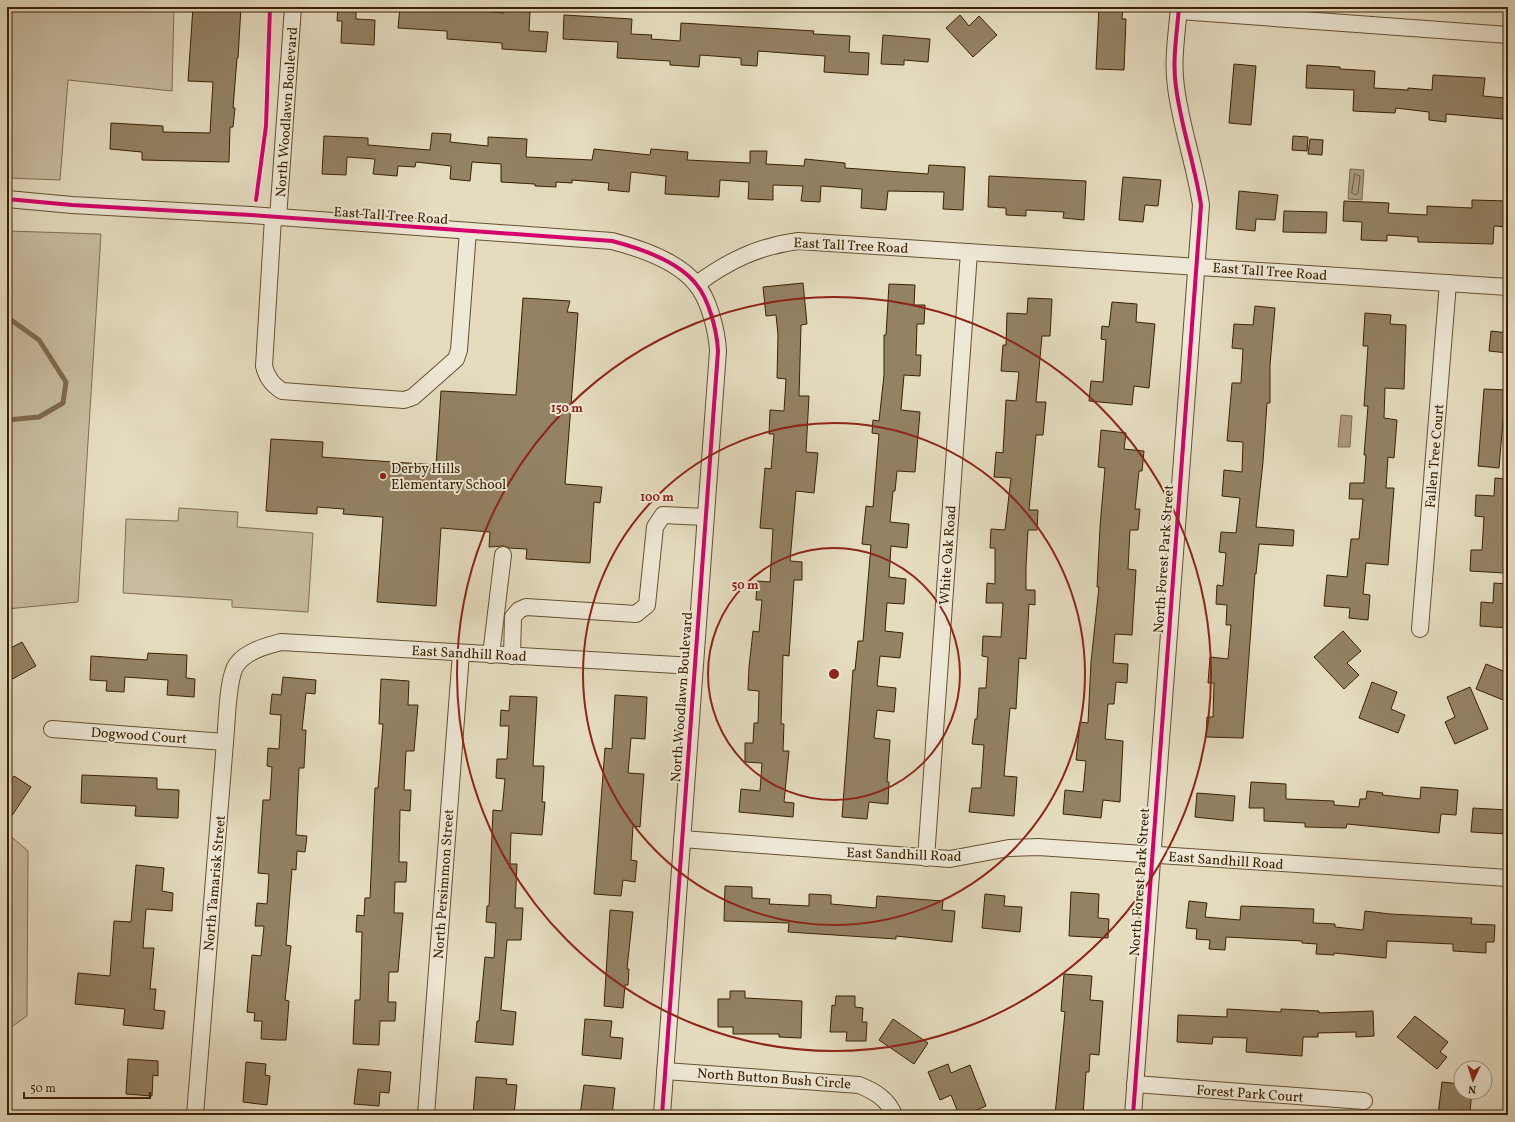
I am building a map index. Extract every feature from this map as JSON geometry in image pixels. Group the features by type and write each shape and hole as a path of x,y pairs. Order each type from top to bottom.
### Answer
{"street":[{"name":"North Woodlawn Boulevard","path":"293,7 264,366 266,376 272,384 282,391 404,400 413,397 456,359 459,350 468,231"},
{"path":"1179,9 1508,34"},
{"name":"North Forest Park Street","path":"1133,1115 1201,205 1197,177 1176,86 1175,62 1179,9"},
{"name":"East Tall Tree Road","path":"7,199 72,205 251,215 612,241 635,247 657,256 678,269 697,284 730,261 755,250 776,244 798,241 1508,287"},
{"name":"White Oak Road","path":"926,858 969,252"},
{"name":"Fallen Tree Court","path":"1420,629 1448,283"},
{"name":"North Woodlawn Boulevard","path":"662,1115 718,351 718,340 710,311 697,284"},
{"path":"512,656 513,617 519,610 526,607 636,614 647,605 655,527 663,515 705,517"},
{"path":"491,655 503,554"},
{"name":"East Sandhill Road","path":"247,656 266,646 281,642 694,666"},
{"name":"North Persimmon Street","path":"426,1115 461,653"},
{"name":"North Tamarisk Street","path":"195,1115 225,742 233,672 238,663 247,656"},
{"name":"Dogwood Court","path":"52,729 225,742"},
{"name":"East Sandhill Road","path":"682,839 926,858 950,858 1009,848 1038,847 1508,878"},
{"name":"North Button Bush Circle","path":"665,1071 859,1085 876,1092 883,1098 894,1115"},
{"name":"Forest Park Court","path":"1135,1084 1364,1101"}],"shaded area":[{"path":"7,7 174,7 172,91 68,80 60,180 7,178"},
{"path":"7,231 101,234 78,602 7,609"},
{"path":"179,508 238,512 237,527 313,533 308,612 232,607 232,600 123,593 126,519 178,521"},
{"path":"7,833 28,851 27,1016 7,1030"}],"water":[{"path":"1350,169 1364,170 1362,200 1348,199"},
{"path":"1341,415 1352,416 1350,447 1338,447"}],"building":[{"path":"193,7 241,7 233,108 235,108 233,127 230,127 229,162 142,160 142,152 110,149 111,123 163,126 163,132 210,133 213,82 188,81"},
{"path":"338,7 356,7 356,19 375,20 374,45 341,43 342,21 337,21"},
{"path":"400,7 435,7 504,13 504,10 530,12 529,31 548,32 546,52 502,49 502,43 447,39 447,31 398,28"},
{"path":"1099,7 1123,7 1122,19 1126,19 1124,70 1096,69"},
{"path":"564,15 632,19 631,34 652,35 651,39 680,41 681,23 814,31 813,34 850,36 849,52 869,53 868,75 824,72 825,56 758,51 757,66 741,65 741,58 700,55 699,67 670,65 670,61 617,58 618,42 563,39"},
{"path":"960,15 969,26 979,16 997,35 973,57 946,28"},
{"path":"883,35 930,39 928,62 904,60 904,65 881,64"},
{"path":"1234,64 1256,66 1251,125 1229,123"},
{"path":"1307,65 1375,71 1374,88 1432,90 1433,75 1485,78 1483,96 1505,98 1503,119 1446,114 1446,122 1429,120 1429,112 1396,108 1395,113 1353,111 1354,90 1306,88"},
{"path":"432,133 451,134 450,142 488,146 488,137 527,139 526,157 592,160 594,149 650,155 651,149 688,152 687,160 750,163 750,151 767,151 766,164 804,166 805,159 845,163 845,168 928,174 929,165 965,167 963,210 943,209 944,192 888,191 886,210 861,208 862,189 821,186 820,202 801,201 803,186 773,185 773,200 748,199 749,182 720,180 719,197 665,194 666,176 631,172 629,192 608,190 609,183 572,180 572,183 556,182 556,187 535,186 535,184 501,182 501,164 472,162 470,181 450,179 451,166 416,162 415,167 398,166 397,176 373,174 375,159 347,157 346,175 322,174 324,136 368,138 368,145 430,150"},
{"path":"1293,136 1308,137 1307,151 1292,150"},
{"path":"1310,139 1323,140 1322,155 1308,154"},
{"path":"989,176 1086,181 1084,220 1063,218 1064,212 1026,210 1026,216 1006,215 1006,208 988,207"},
{"path":"1123,177 1161,180 1158,206 1145,205 1143,222 1119,220"},
{"path":"1239,191 1278,195 1275,220 1256,219 1255,231 1236,229"},
{"path":"1472,200 1508,201 1508,227 1494,226 1493,244 1418,242 1418,237 1387,235 1387,241 1361,240 1362,222 1343,221 1344,201 1389,203 1388,213 1427,215 1427,206 1472,208"},
{"path":"1284,211 1327,212 1326,233 1283,232"},
{"path":"803,283 807,324 801,325 799,396 809,396 806,452 818,453 814,493 796,491 790,561 802,562 802,580 794,580 789,656 783,655 781,724 784,724 783,751 789,751 784,802 794,803 793,817 739,812 741,789 760,791 762,763 745,762 745,743 753,743 754,723 758,723 759,691 748,690 749,667 753,631 759,632 762,600 756,600 757,581 770,582 773,529 760,528 765,468 771,469 774,434 769,434 770,410 784,411 786,379 777,378 778,335 776,315 766,316 763,287"},
{"path":"889,284 915,285 914,305 925,305 924,324 917,324 916,355 921,355 920,376 904,375 901,410 920,412 915,472 897,471 895,491 893,491 890,522 909,524 907,548 891,546 889,577 906,579 904,604 887,603 885,631 903,633 900,658 880,656 877,686 896,688 894,712 877,710 874,738 890,740 887,782 889,782 888,804 869,802 867,819 842,817 853,670 855,670 858,641 863,641 871,545 862,544 866,506 873,507 879,434 872,433 873,420 879,421 884,375 884,335 886,335"},
{"path":"523,298 570,301 567,312 578,313 565,484 602,487 600,503 594,502 590,563 526,559 527,549 509,548 504,546 489,547 490,532 441,528 436,606 377,602 383,517 343,514 344,509 317,507 317,514 266,511 271,439 323,442 322,457 436,465 441,391 516,395"},
{"path":"1028,298 1052,299 1050,336 1042,336 1036,402 1046,402 1043,435 1036,435 1029,510 1038,510 1037,530 1028,530 1026,566 1026,590 1035,590 1035,605 1029,604 1026,659 1019,658 1016,709 1010,708 1004,776 1017,777 1014,816 969,812 972,788 981,788 984,745 972,744 975,719 977,719 979,688 986,688 988,657 982,656 983,636 1001,637 1003,603 986,603 987,583 995,584 995,548 990,548 991,529 1005,530 1011,478 994,477 996,452 1003,453 1006,400 1016,401 1019,372 1001,371 1003,345 1006,345 1007,313 1027,314"},
{"path":"1112,302 1137,304 1136,322 1155,324 1149,388 1134,386 1132,405 1089,401 1091,381 1103,382 1106,340 1101,339 1102,326 1109,327"},
{"path":"1255,306 1275,308 1270,365 1270,403 1267,403 1263,462 1256,527 1294,530 1293,546 1259,544 1256,574 1255,573 1243,738 1206,737 1207,717 1213,717 1214,683 1208,683 1210,657 1228,659 1231,625 1226,625 1227,605 1216,604 1217,585 1223,586 1226,553 1219,552 1221,532 1236,533 1240,498 1222,496 1224,470 1242,472 1243,442 1227,441 1232,383 1241,383 1243,349 1232,348 1234,324 1253,325"},
{"path":"1365,313 1391,315 1390,324 1406,325 1404,389 1385,388 1384,418 1397,420 1394,458 1388,457 1386,488 1394,488 1388,565 1366,563 1363,594 1370,595 1368,620 1349,618 1350,608 1324,606 1327,575 1347,577 1351,539 1359,539 1363,499 1349,499 1350,483 1364,483 1366,455 1364,455 1368,406 1364,406 1368,346 1363,346"},
{"path":"1491,331 1508,333 1508,353 1489,351"},
{"path":"1484,389 1508,390 1508,410 1504,409 1499,468 1478,466"},
{"path":"1101,430 1126,433 1124,449 1144,451 1142,471 1139,471 1135,509 1140,509 1138,530 1130,530 1128,569 1136,570 1132,635 1115,634 1113,663 1128,664 1127,683 1116,682 1114,704 1108,704 1105,739 1123,741 1120,802 1103,800 1101,818 1063,814 1065,790 1083,792 1086,761 1076,760 1080,722 1088,723 1091,662 1099,587 1097,587 1100,527 1105,468 1098,467"},
{"path":"1495,478 1508,479 1508,517 1504,573 1470,571 1471,550 1482,550 1484,517 1475,516 1476,495 1494,496"},
{"path":"1494,583 1508,584 1508,628 1480,626 1481,602 1493,603"},
{"path":"1343,631 1361,651 1347,663 1359,675 1344,689 1314,657"},
{"path":"22,642 36,666 7,682 7,650"},
{"path":"148,653 187,655 186,678 195,679 194,697 167,695 168,680 125,677 124,692 106,691 107,681 90,680 91,656 147,660"},
{"path":"1486,664 1508,673 1508,702 1476,689"},
{"path":"283,677 316,680 315,694 306,693 302,730 306,730 304,768 299,768 296,835 307,836 305,852 297,851 296,870 292,869 286,945 291,946 285,1000 289,1001 286,1040 278,1040 261,1039 262,1021 254,1021 255,1013 247,1012 252,955 261,956 264,926 255,926 257,903 267,904 269,874 258,873 263,800 270,800 272,767 267,766 268,748 279,749 281,715 270,714 272,694 281,695"},
{"path":"381,679 409,681 408,705 418,705 414,751 406,751 404,790 411,790 410,811 400,810 399,862 407,862 406,882 395,882 394,913 403,913 398,972 389,972 388,1002 396,1002 395,1021 380,1021 379,1045 353,1044 355,1000 360,1000 362,932 356,932 357,915 364,916 365,898 370,898 375,788 378,788 383,724 379,724"},
{"path":"1372,682 1397,692 1391,709 1405,715 1398,733 1359,718"},
{"path":"1470,687 1488,729 1455,744 1445,722 1455,717 1447,697"},
{"path":"615,695 647,697 645,739 631,738 628,773 644,774 640,827 633,826 631,860 637,861 635,882 623,880 621,896 594,894 605,748 612,749"},
{"path":"510,696 537,697 533,766 544,766 542,802 545,802 542,835 511,833 510,864 517,864 515,908 523,908 521,940 507,940 501,1010 516,1012 513,1045 475,1042 477,1021 479,1021 485,957 494,958 496,923 486,922 487,906 489,906 493,810 502,811 505,779 496,778 497,759 507,759 509,726 500,726 501,710 509,711"},
{"path":"82,775 157,778 157,789 179,790 178,818 135,816 136,806 81,803"},
{"path":"14,776 31,787 7,823 7,786"},
{"path":"1251,782 1286,784 1286,799 1334,801 1334,805 1359,807 1360,799 1366,799 1367,791 1383,793 1382,795 1420,799 1421,787 1458,790 1456,815 1441,814 1439,833 1347,824 1346,828 1305,827 1305,823 1264,821 1264,808 1249,808"},
{"path":"1197,793 1235,796 1233,821 1195,817"},
{"path":"1473,808 1508,810 1508,834 1471,832"},
{"path":"136,865 164,868 162,891 173,893 172,911 146,909 143,948 154,948 150,989 156,989 154,1010 165,1011 163,1029 123,1025 125,1009 75,1004 78,973 110,976 114,921 131,922"},
{"path":"725,886 752,887 752,898 770,899 769,904 809,906 809,894 831,895 831,904 876,908 877,896 943,901 942,910 955,911 952,942 896,936 896,939 788,932 789,923 724,921"},
{"path":"1071,892 1099,894 1098,918 1109,919 1108,938 1069,936"},
{"path":"985,894 1005,896 1004,906 1022,907 1020,932 982,928"},
{"path":"1189,901 1207,903 1205,917 1240,920 1241,906 1314,909 1313,923 1335,924 1335,927 1363,930 1365,911 1390,914 1472,918 1471,924 1495,925 1494,942 1486,942 1486,953 1453,951 1453,944 1387,941 1386,958 1334,953 1334,955 1316,954 1317,944 1302,943 1302,941 1226,937 1225,950 1209,949 1210,940 1196,939 1197,929 1186,928"},
{"path":"610,910 633,912 627,969 629,969 628,985 625,985 623,1008 604,1006"},
{"path":"1064,974 1092,976 1090,1000 1103,1001 1099,1055 1090,1054 1089,1072 1086,1072 1083,1115 1055,1115 1065,1012 1061,1011"},
{"path":"730,991 745,991 745,998 802,1001 801,1038 779,1037 779,1034 733,1034 733,1027 718,1027 718,999 730,999"},
{"path":"836,996 855,996 855,1007 863,1008 862,1022 867,1022 866,1041 846,1041 847,1032 830,1032 832,1005 835,1006"},
{"path":"1227,1009 1281,1012 1281,1009 1319,1011 1319,1013 1373,1011 1374,1036 1356,1037 1356,1032 1318,1033 1318,1037 1303,1037 1302,1056 1246,1052 1247,1038 1213,1037 1212,1044 1177,1042 1178,1015 1227,1017"},
{"path":"1415,1016 1448,1042 1440,1052 1447,1057 1437,1069 1397,1037"},
{"path":"585,1019 612,1021 610,1037 623,1038 621,1059 582,1055"},
{"path":"893,1019 928,1043 914,1064 879,1040"},
{"path":"128,1059 158,1061 158,1076 153,1075 152,1096 126,1094"},
{"path":"246,1062 266,1064 265,1075 270,1076 267,1105 243,1102"},
{"path":"948,1064 951,1073 970,1065 986,1106 965,1115 959,1115 951,1095 940,1100 928,1072"},
{"path":"358,1069 391,1072 389,1093 380,1092 379,1106 354,1104"},
{"path":"476,1077 507,1079 506,1084 517,1085 514,1115 473,1115"},
{"path":"1442,1082 1453,1083 1453,1100 1471,1100 1470,1111 1460,1110 1459,1115 1438,1115"},
{"path":"584,1085 615,1088 612,1115 580,1115"}],"waterway":[{"path":"7,317 39,340 66,382 63,403 39,417 7,420"}],"cycle path":[{"path":"256,200 266,126 270,7"},
{"path":"1133,1115 1201,205 1181,117 1175,77 1175,47 1179,7"},
{"path":"7,199 72,205 251,215 612,241 634,247 669,262 688,276 701,290 712,316 718,351 662,1115"}],"place":[{"name":"Derby Hills Elementary School","path":"383,476"}]}
